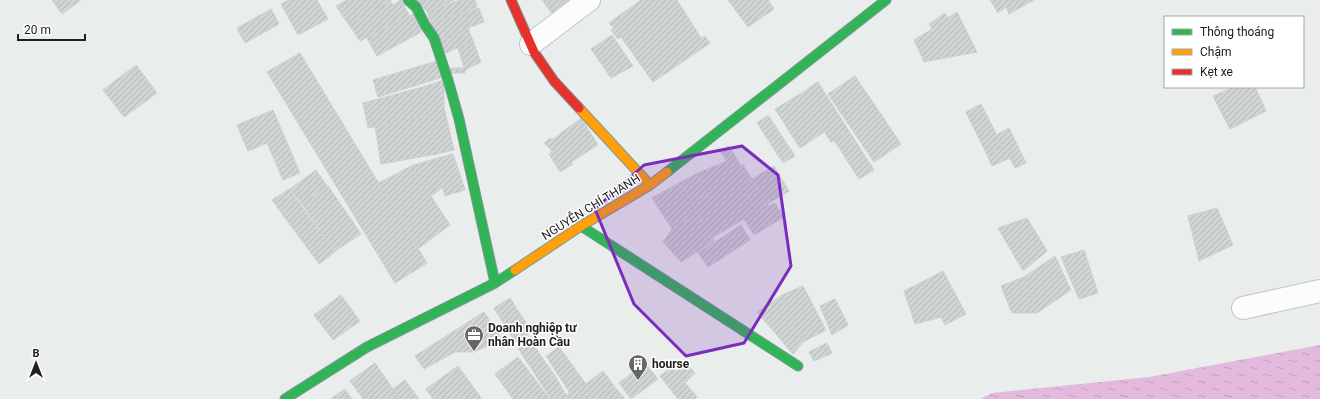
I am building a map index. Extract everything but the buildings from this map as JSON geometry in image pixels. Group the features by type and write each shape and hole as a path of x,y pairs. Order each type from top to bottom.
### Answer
{"street":[{"path":"408,0 416,7 425,25 434,38 444,65 459,119 495,283"},
{"path":"511,0 534,52 554,81 650,185"},
{"path":"531,44 589,0"},
{"name":"NGUYỄN CHÍ THANH","path":"285,399 367,347 495,283 582,226 650,185 886,0"},
{"path":"582,226 798,366"},
{"path":"1243,308 1320,291"}],"highlighted area":[{"path":"742,146 778,175 791,266 744,343 686,356 634,304 595,209 644,165"}],"water":[{"path":"1320,345 1320,399 980,399 992,393 1149,377"}],"traffic: fast":[{"path":"408,0 416,7 425,25 434,38 448,80 459,119 495,283"},
{"path":"667,172 886,0"},
{"path":"581,226 798,366"},
{"path":"285,399 367,347 495,283 515,270"}],"traffic: slow":[{"path":"579,108 650,185"},
{"path":"515,270 581,226 650,185 667,172"}],"traffic: jam":[{"path":"511,0 534,52 554,81 579,108"}],"place":[{"name":"Doanh nghiệp tư nhân Hoàn Cầu","path":"474,352"},
{"name":"hourse","path":"638,381"}]}
